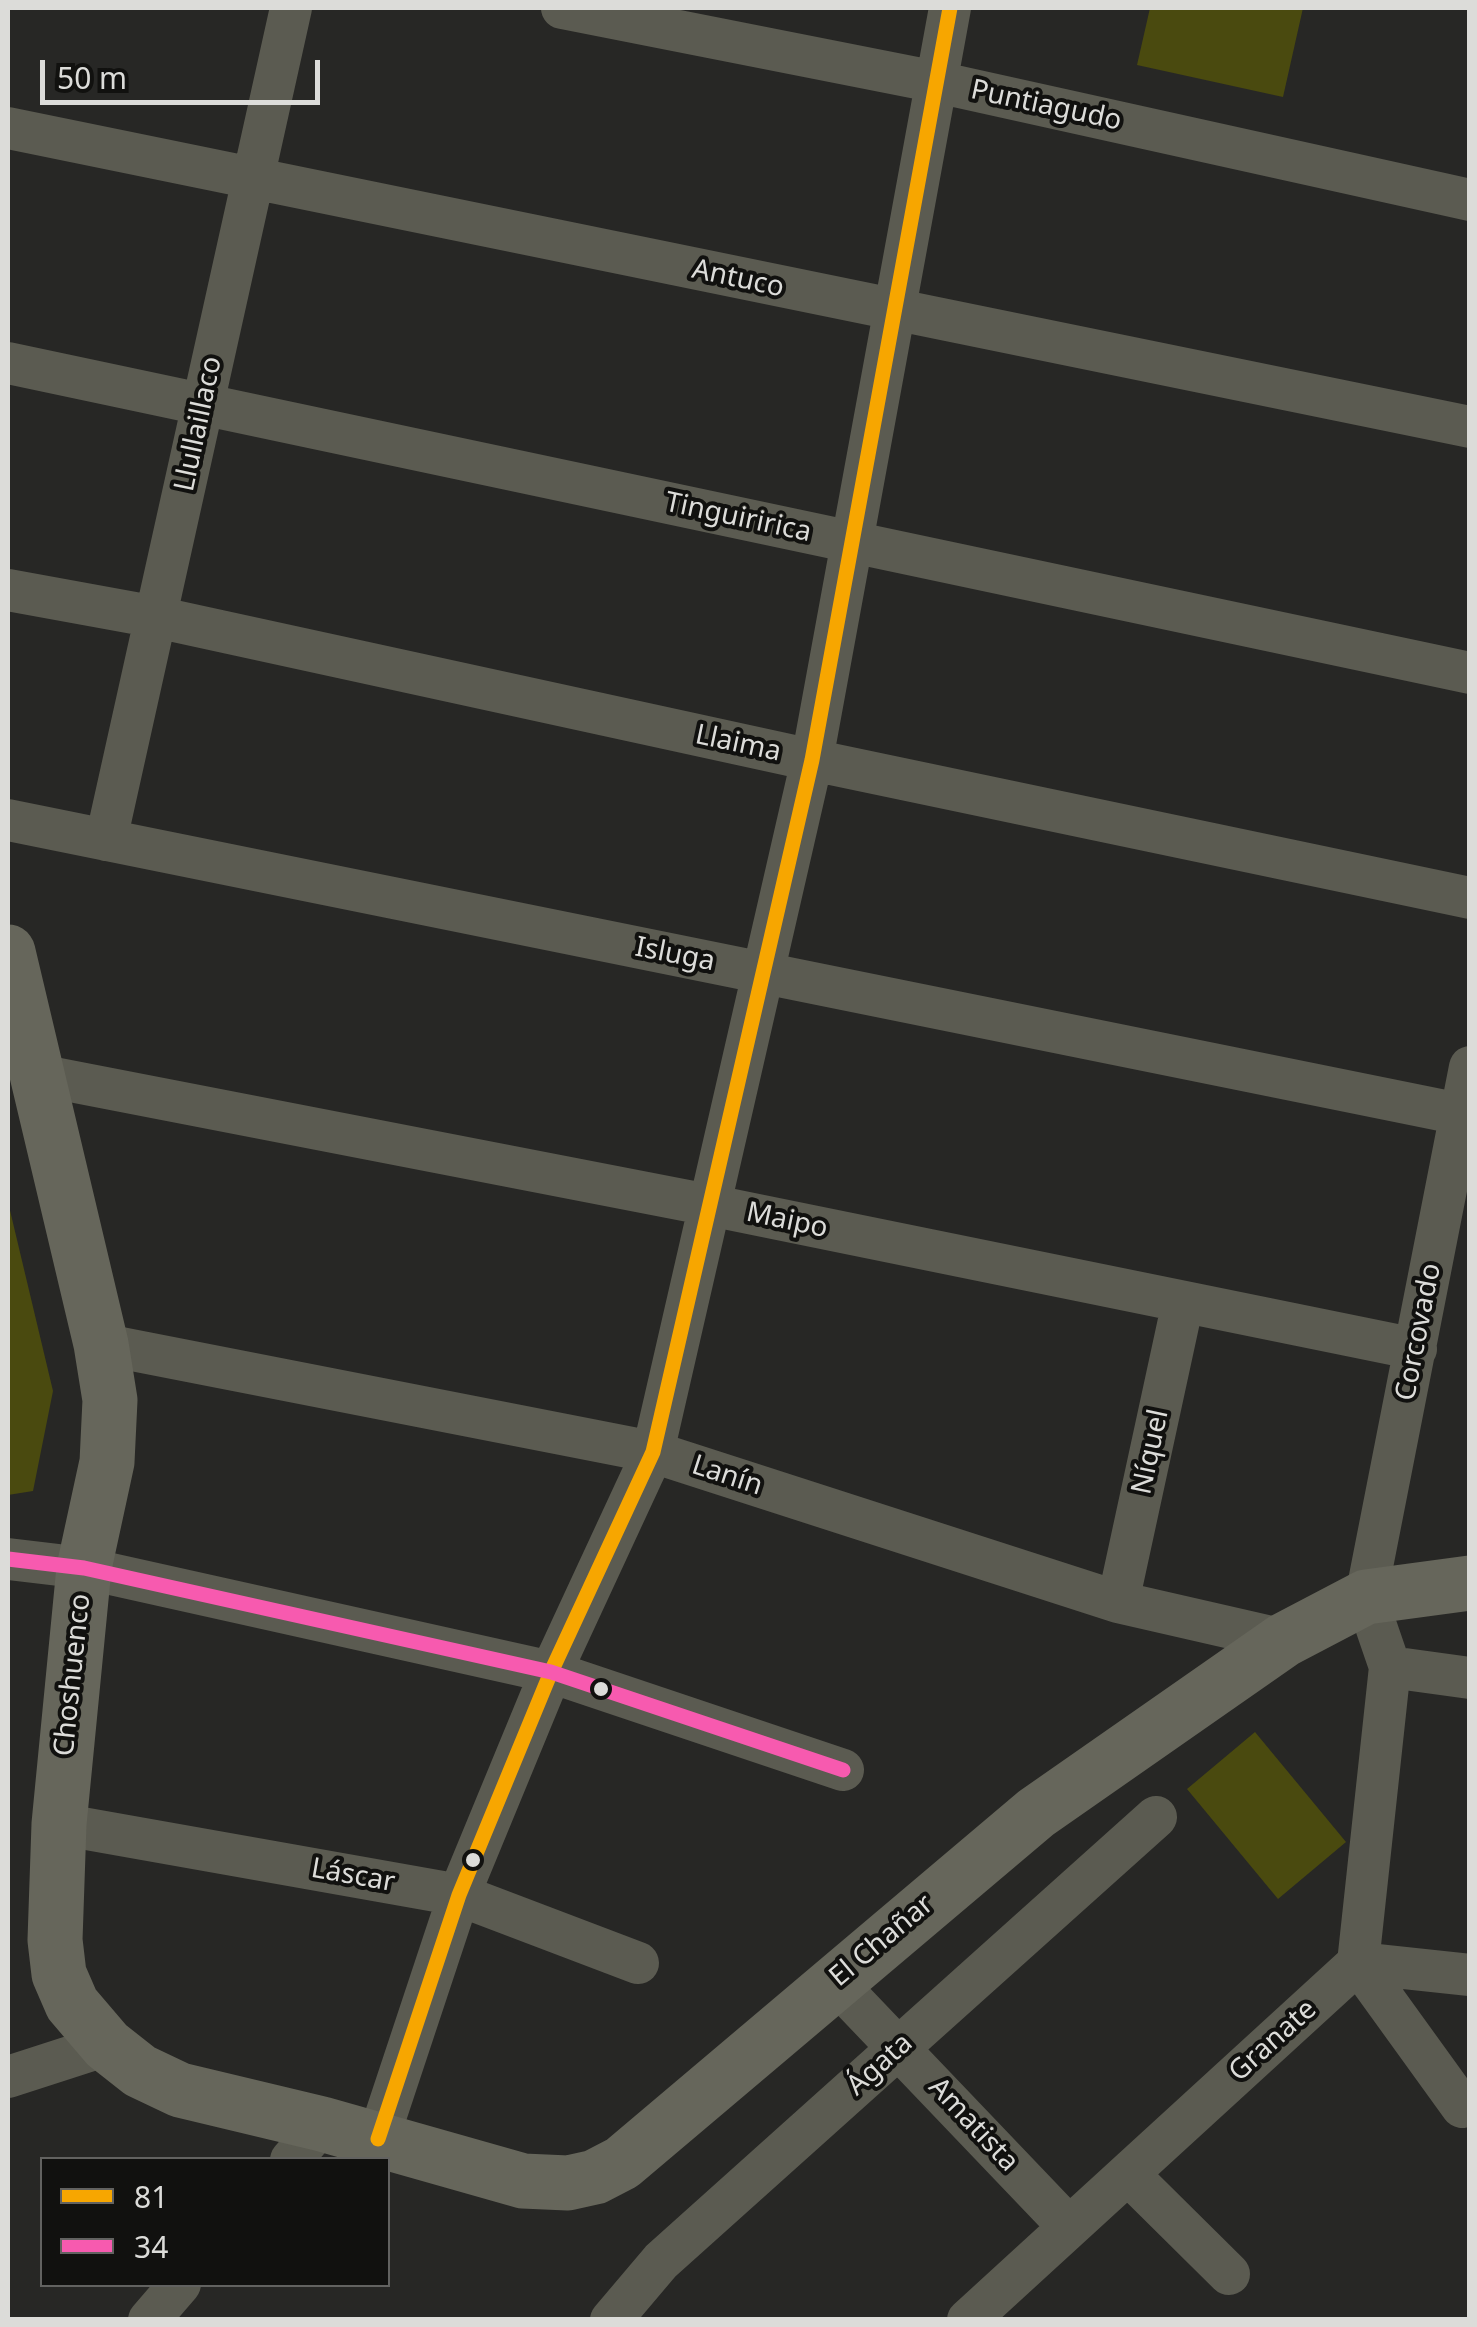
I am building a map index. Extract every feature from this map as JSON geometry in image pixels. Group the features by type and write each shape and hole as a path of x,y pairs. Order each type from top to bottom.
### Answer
{"street":[{"name":"Llullaillaco","path":"106,840 290,8"},
{"name":"Puntiagudo","path":"562,8 936,82 1470,200"},
{"path":"378,2140 459,1894 551,1672 653,1452 812,760 950,8"},
{"name":"Antuco","path":"8,128 1470,427"},
{"name":"Tinguiririca","path":"8,363 1470,673"},
{"name":"Llaima","path":"8,590 156,617 1470,898"},
{"name":"Isluga","path":"8,820 1465,1115"},
{"name":"Choshuenco","path":"8,952 101,1344 110,1400 107,1462 84,1568 59,1824 54,1940 59,1974 72,2004 107,2045 140,2071 306,2142 378,2140"},
{"name":"Corcovado","path":"1366,1598 1465,1115 1470,1067"},
{"name":"Maipo","path":"38,1076 710,1205 1416,1349"},
{"name":"Níquel","path":"1118,1602 1184,1302"},
{"name":"Lanín","path":"101,1344 653,1452 1118,1602 1284,1640"},
{"path":"8,1560 84,1568 551,1672 843,1770"},
{"name":"El Chañar","path":"378,2140 523,2181 568,2184 622,2163 1036,1813 1284,1640 1366,1598 1470,1583"},
{"path":"1366,1598 1390,1667 1358,1963 1462,2107"},
{"path":"1390,1667 1470,1678"},
{"name":"Ágata","path":"610,2320 661,2262 1156,1817"},
{"name":"Láscar","path":"59,1824 459,1894 638,1963"},
{"path":"1358,1963 1470,1975"},
{"name":"Granate","path":"968,2320 1358,1963"},
{"name":"Amatista","path":"834,1981 1069,2227"},
{"path":"8,2077 107,2045"},
{"path":"1128,2174 1228,2274"},
{"path":"148,2320 177,2287"}],"shaded area":[{"path":"1150,8 1303,8 1283,97 1137,65"},
{"path":"8,1202 53,1391 33,1491 8,1495"},
{"path":"1255,1732 1346,1842 1278,1899 1187,1789"}],"transit line":[{"name":"81","path":"378,2139 459,1895 551,1672 653,1452 812,760 950,8"},
{"name":"34","path":"8,1559 84,1568 551,1672 843,1770"}]}
